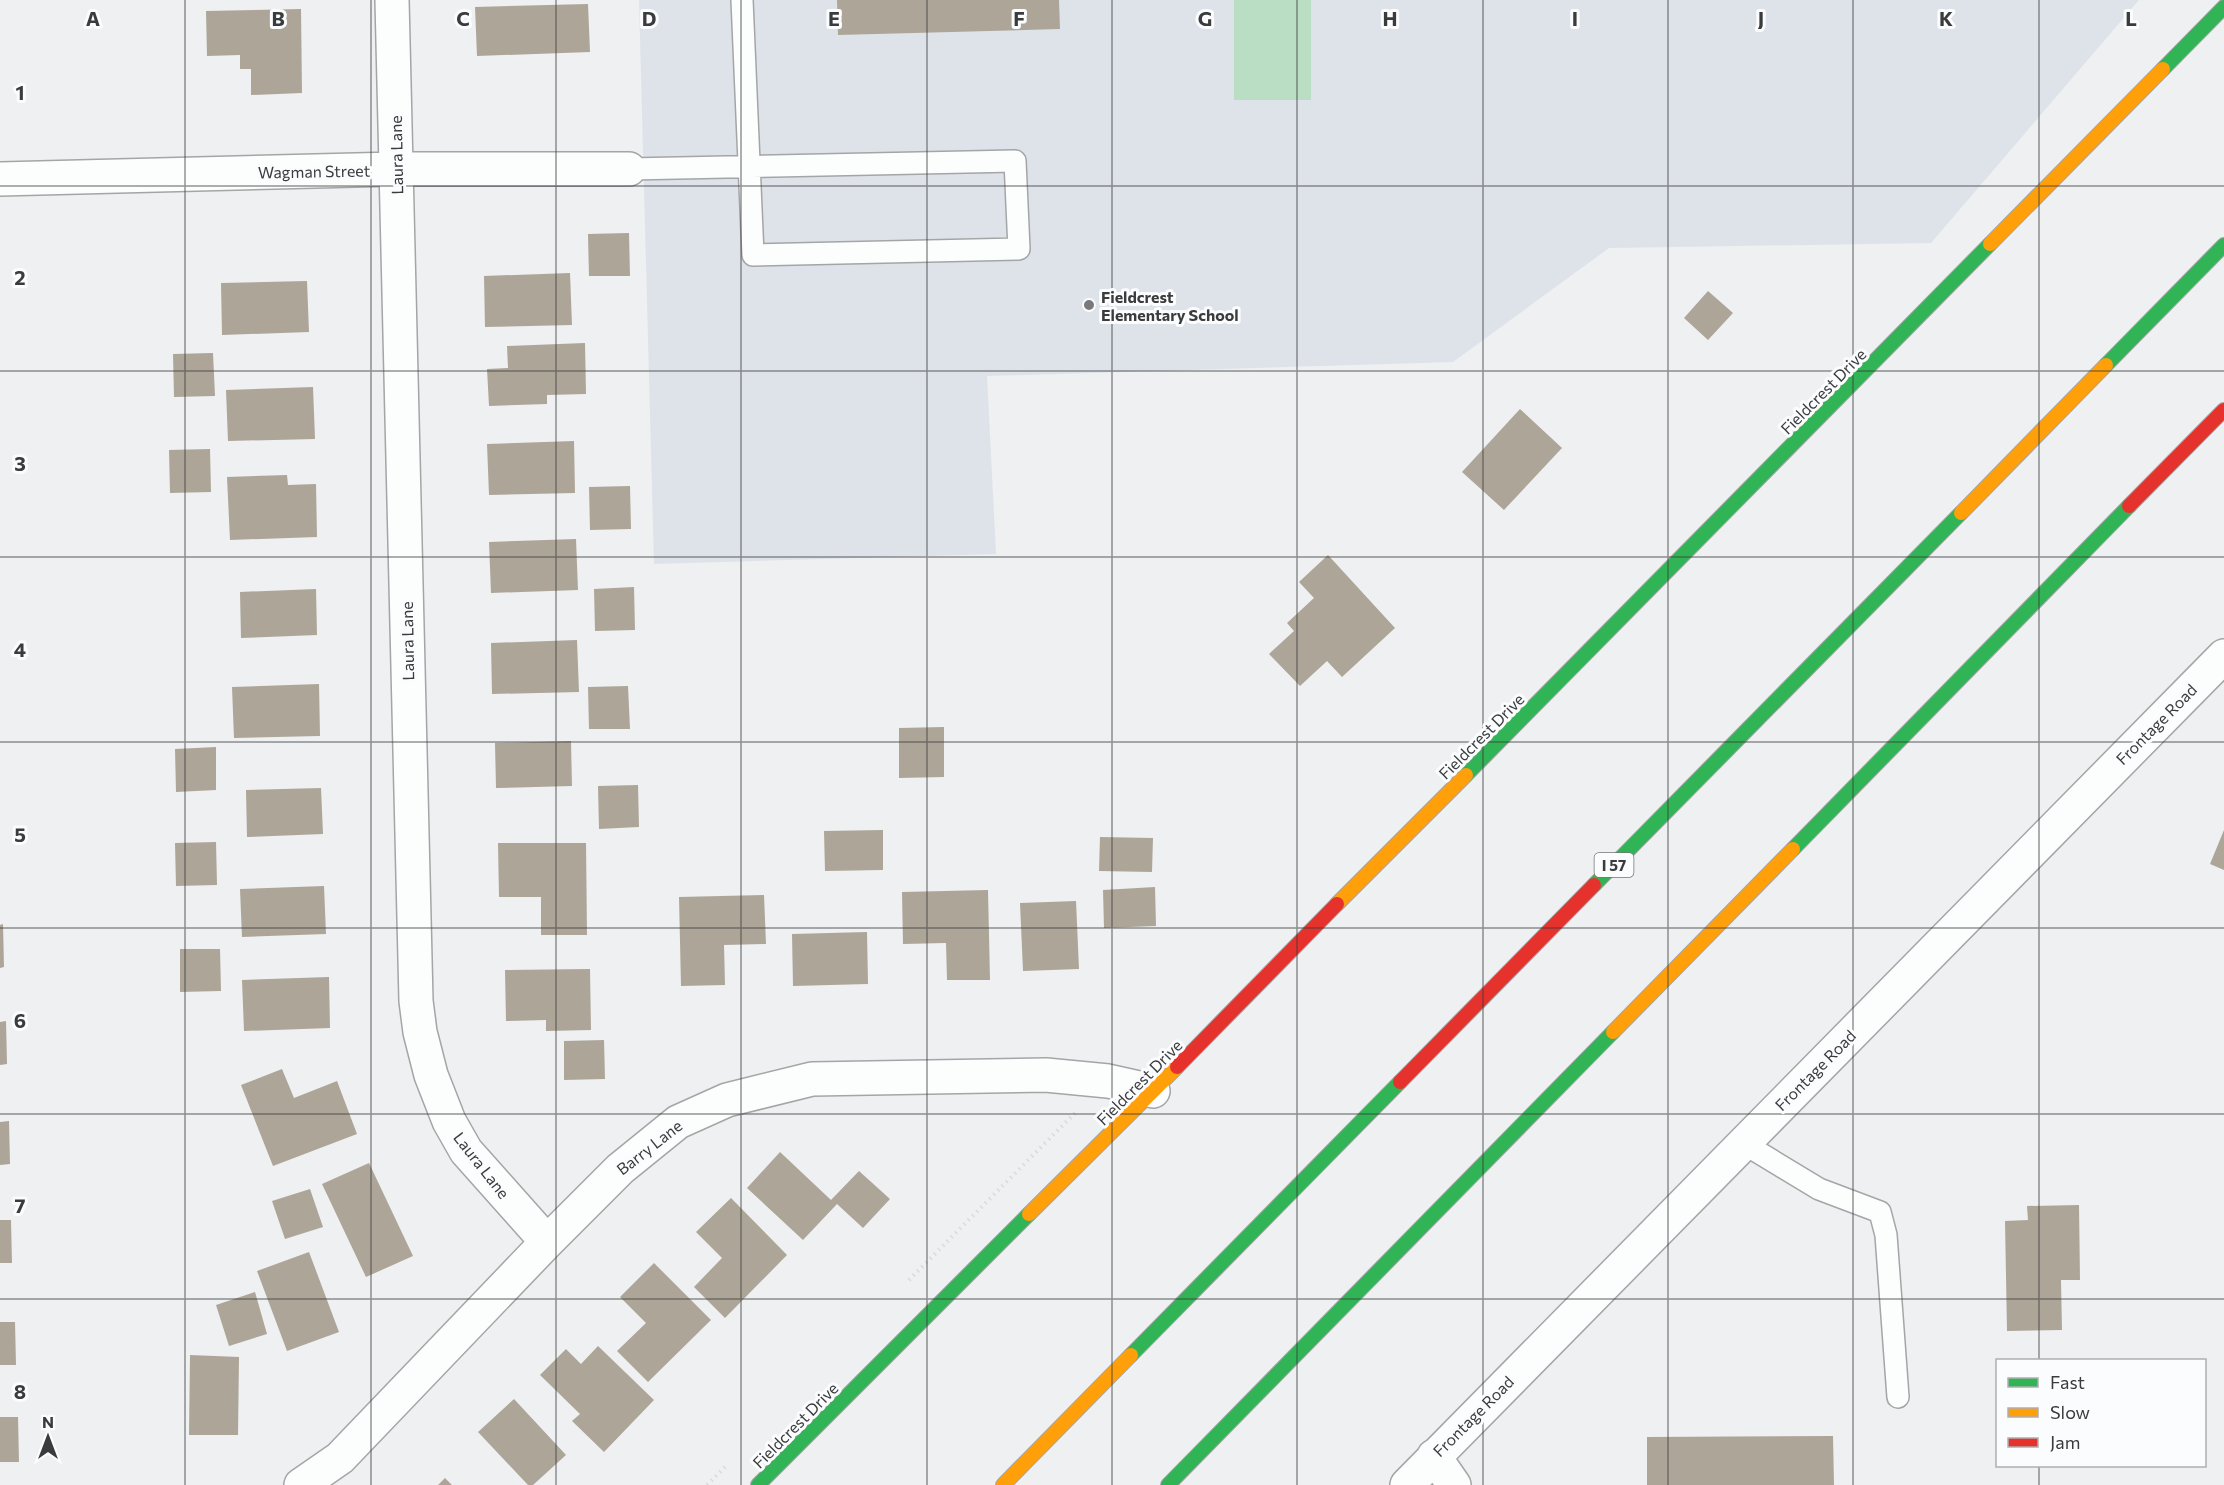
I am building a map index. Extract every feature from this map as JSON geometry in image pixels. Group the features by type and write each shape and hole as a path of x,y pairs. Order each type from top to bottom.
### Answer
{"main road":[{"name":"Fieldcrest Drive","path":"758,1485 1153,1091 2224,7"},
{"name":"I 57","path":"1003,1485 2224,246"},
{"path":"1168,1485 2224,410"}],"street":[{"name":"Laura Lane","path":"392,0 414,963 420,1032 431,1075 445,1112 466,1150 547,1242"},
{"name":"Wagman Street","path":"0,178 396,169 629,169"},
{"name":"Frontage Road","path":"1407,1485 2224,656"},
{"name":"Barry Lane","path":"301,1485 340,1458 620,1169 678,1122 727,1100 812,1079 1046,1075 1108,1082 1153,1091"},
{"path":"1434,1456 1454,1485"}],"lane":[{"path":"629,169 750,166 1015,161 1019,249 753,255 750,166 742,0"},
{"path":"1743,1143 1819,1189 1880,1212 1886,1235 1898,1397"}],"shaded area":[{"name":"Fieldcrest Elementary School","path":"639,0 2139,0 1931,243 1609,248 1453,362 987,376 996,554 654,564"}],"green space":[{"path":"1234,0 1311,0 1311,100 1234,100"}],"building":[{"path":"837,0 1059,0 1060,29 838,35"},
{"path":"588,4 590,52 477,56 475,7"},
{"path":"301,9 302,93 251,95 251,69 240,69 240,55 207,56 206,11"},
{"path":"629,233 630,276 589,276 588,234"},
{"path":"570,273 572,325 485,327 484,276"},
{"path":"307,281 309,332 222,335 221,283"},
{"path":"1708,291 1733,313 1708,340 1684,318"},
{"path":"585,343 586,394 547,395 547,404 489,406 487,369 508,368 507,346"},
{"path":"213,353 215,396 174,397 173,354"},
{"path":"313,387 315,439 228,441 226,390"},
{"path":"1520,409 1562,448 1504,510 1462,472"},
{"path":"574,441 575,493 489,495 487,444"},
{"path":"210,449 211,492 170,493 169,450"},
{"path":"287,475 288,485 316,484 317,537 230,540 227,477"},
{"path":"630,486 631,529 590,530 589,487"},
{"path":"576,539 578,590 491,593 489,542"},
{"path":"1328,555 1395,628 1342,677 1327,661 1300,686 1269,654 1294,631 1287,623 1314,598 1299,582"},
{"path":"634,587 635,630 595,631 594,589"},
{"path":"316,589 317,635 241,638 240,592"},
{"path":"577,640 579,692 492,694 491,643"},
{"path":"319,684 320,736 234,738 232,687"},
{"path":"628,686 630,729 589,729 588,687"},
{"path":"944,727 944,777 899,778 899,728"},
{"path":"571,741 572,786 496,788 495,743"},
{"path":"216,747 216,790 176,792 175,749"},
{"path":"638,785 639,827 599,829 598,786"},
{"path":"321,788 323,834 247,837 246,790"},
{"path":"883,830 883,870 825,871 824,831"},
{"path":"2224,830 2224,870 2210,864"},
{"path":"1100,837 1153,838 1152,872 1099,871"},
{"path":"216,842 217,885 176,886 175,843"},
{"path":"498,843 586,843 587,935 541,935 541,897 499,897"},
{"path":"324,886 326,934 242,937 240,889"},
{"path":"1155,887 1156,926 1104,928 1103,890"},
{"path":"988,890 990,980 947,980 946,943 903,944 902,892"},
{"path":"764,895 766,944 724,945 725,985 681,986 679,897"},
{"path":"1076,901 1079,969 1023,971 1020,903"},
{"path":"3,924 4,967 0,968 0,925"},
{"path":"867,932 868,984 793,986 792,934"},
{"path":"180,949 220,949 221,991 180,992"},
{"path":"590,969 591,1030 546,1031 546,1020 506,1021 505,970"},
{"path":"329,977 330,1028 244,1031 242,980"},
{"path":"6,1021 7,1064 0,1065 0,1022"},
{"path":"604,1040 605,1079 564,1080 564,1041"},
{"path":"282,1069 294,1098 337,1081 357,1134 273,1166 241,1085"},
{"path":"9,1121 10,1164 0,1165 0,1122"},
{"path":"780,1152 831,1200 859,1171 890,1199 863,1228 837,1204 803,1240 747,1188"},
{"path":"369,1163 413,1256 366,1277 322,1184"},
{"path":"310,1189 323,1227 285,1239 272,1201"},
{"path":"731,1198 787,1255 725,1318 694,1287 722,1258 696,1232"},
{"path":"2079,1205 2080,1280 2061,1280 2062,1330 2007,1331 2005,1221 2028,1220 2027,1206"},
{"path":"0,1220 11,1220 12,1263 0,1263"},
{"path":"309,1252 339,1332 287,1351 257,1271"},
{"path":"654,1263 711,1320 648,1382 617,1351 646,1323 620,1297"},
{"path":"255,1292 267,1334 229,1346 216,1305"},
{"path":"0,1322 15,1322 16,1365 0,1365"},
{"path":"598,1346 654,1400 604,1452 572,1421 580,1414 540,1375 566,1349 581,1364"},
{"path":"190,1355 239,1357 238,1435 189,1435"},
{"path":"514,1399 566,1455 533,1485 528,1485 478,1432"},
{"path":"0,1417 18,1417 19,1462 0,1462"},
{"path":"1833,1436 1834,1485 1647,1485 1647,1437"},
{"path":"445,1478 452,1485 438,1485"}],"traffic: fast":[{"path":"2163,69 2224,7"},
{"path":"1466,775 1990,244"},
{"path":"2106,365 2224,245"},
{"path":"1793,849 2129,506"},
{"path":"1594,885 1961,513"},
{"path":"1168,1485 1613,1032"},
{"path":"1131,1355 1400,1082"},
{"path":"758,1485 1029,1214"}],"traffic: slow":[{"path":"1990,244 2163,69"},
{"path":"1961,513 2106,365"},
{"path":"1337,904 1466,775"},
{"path":"1613,1032 1793,849"},
{"path":"1029,1214 1177,1067"},
{"path":"1003,1485 1131,1355"}],"traffic: jam":[{"path":"2129,506 2224,410"},
{"path":"1400,1082 1594,885"},
{"path":"1177,1067 1337,904"}],"place":[{"name":"Fieldcrest Elementary School","path":"1089,305"}]}
